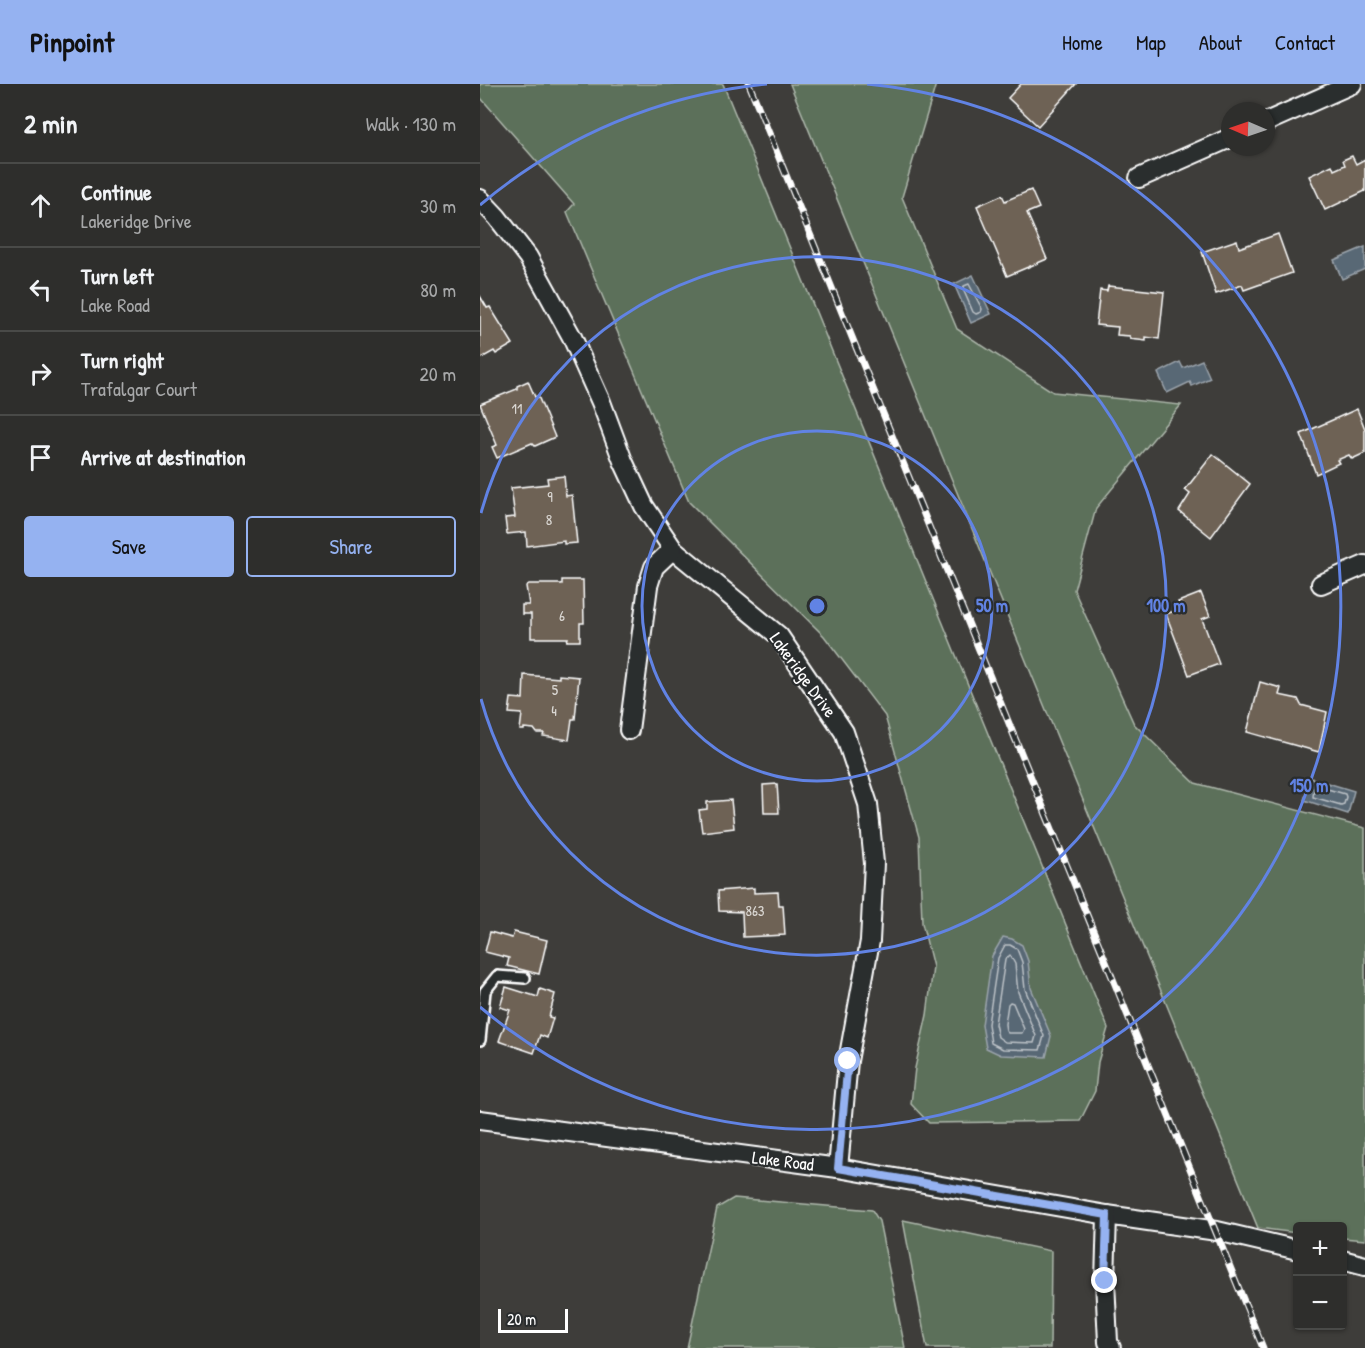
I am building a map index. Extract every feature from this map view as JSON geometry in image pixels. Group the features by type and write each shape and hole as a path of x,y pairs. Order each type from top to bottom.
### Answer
{"street":[{"path":"1275,118 1352,84"},
{"path":"1139,178 1221,142"},
{"name":"Lakeridge Drive","path":"480,199 528,257 572,337 644,506 674,549 780,636 844,732 868,804 874,863 870,941 848,1061 838,1168"},
{"path":"629,730 648,586 654,567 674,549"},
{"path":"1321,584 1365,565"},
{"name":"Lake Road","path":"480,1120 838,1168 1217,1232 1293,1249"},
{"path":"1107,1215 1105,1281 1108,1342 1111,1348"},
{"path":"1347,1261 1365,1266"}],"lane":[{"path":"480,1040 485,991 497,976 525,978"}],"green space":[{"path":"480,84 723,84 1108,1028 1098,1062 1095,1091 1080,1121 929,1123 911,1104 933,967 922,923 919,837 885,716 824,636 689,502 567,212 574,204 480,97"},
{"path":"790,84 936,84 902,197 957,329 1053,392 1181,405 1096,508 1074,590 1134,724 1195,783 1365,828 1365,1240 1347,1238 1347,1222 1293,1222 1293,1232 1258,1228"},
{"path":"734,1198 872,1210 879,1221 905,1348 687,1348 717,1208"},
{"path":"903,1220 1051,1251 1050,1348 927,1348"}],"water":[{"path":"1365,247 1365,269 1342,279 1334,260"},
{"path":"973,275 991,314 971,323 954,284"},
{"path":"1202,360 1210,378 1192,386 1190,382 1167,393 1158,373 1180,362 1183,368"},
{"path":"1311,778 1354,791 1348,814 1304,800"},
{"path":"1003,937 1022,945 1028,961 1031,988 1051,1036 1046,1057 1001,1055 986,1048 982,1025 992,956"}],"building":[{"path":"1021,84 1076,84 1038,126 1008,98"},
{"path":"1352,156 1356,164 1365,159 1365,191 1325,210 1309,176 1332,165 1334,170 1345,165 1343,160"},
{"path":"1031,190 1039,208 1027,213 1047,259 1007,276 977,206 1002,195 1005,201"},
{"path":"1278,234 1292,273 1244,290 1242,285 1216,294 1202,252 1237,240 1239,248"},
{"path":"1108,286 1164,292 1159,339 1146,337 1146,341 1130,339 1130,336 1117,335 1118,327 1096,325 1100,290 1107,291"},
{"path":"480,296 487,308 490,307 513,344 496,354 494,351 480,359"},
{"path":"528,381 535,397 538,396 555,437 535,446 532,443 497,458 492,447 497,445 480,404 517,389 517,386"},
{"path":"1357,409 1365,429 1365,453 1352,459 1349,455 1337,460 1339,463 1316,474 1301,434"},
{"path":"1213,454 1250,484 1211,537 1179,511 1190,494 1185,490"},
{"path":"564,476 566,496 572,495 577,543 564,544 564,541 527,546 526,532 507,534 505,518 515,517 511,488 548,484 547,478"},
{"path":"562,580 583,580 584,623 580,623 580,641 567,641 568,638 531,638 531,614 522,614 522,605 529,605 526,586 529,584 562,584"},
{"path":"1201,593 1210,616 1202,619 1219,664 1189,675 1166,614 1180,609 1178,602"},
{"path":"524,675 579,677 575,719 572,719 569,740 543,736 544,733 537,733 534,729 520,730 522,714 509,713 511,698 523,699"},
{"path":"1260,682 1281,688 1279,695 1298,699 1301,705 1327,712 1319,752 1247,732"},
{"path":"777,784 779,813 764,813 763,785"},
{"path":"731,800 734,828 702,832 699,810 707,809 707,802"},
{"path":"754,888 754,893 778,892 779,905 783,905 785,935 743,937 742,912 719,911 718,891"},
{"path":"490,932 512,938 514,932 547,940 539,974 507,966 509,958 485,952"},
{"path":"506,987 538,997 540,989 555,994 549,1017 553,1018 547,1038 540,1035 534,1053 499,1041 510,1010 500,1007"}],"railway":[{"path":"749,84 1263,1348"}],"route":[{"path":"848,1061 838,1168 1107,1215 1105,1281"}]}
